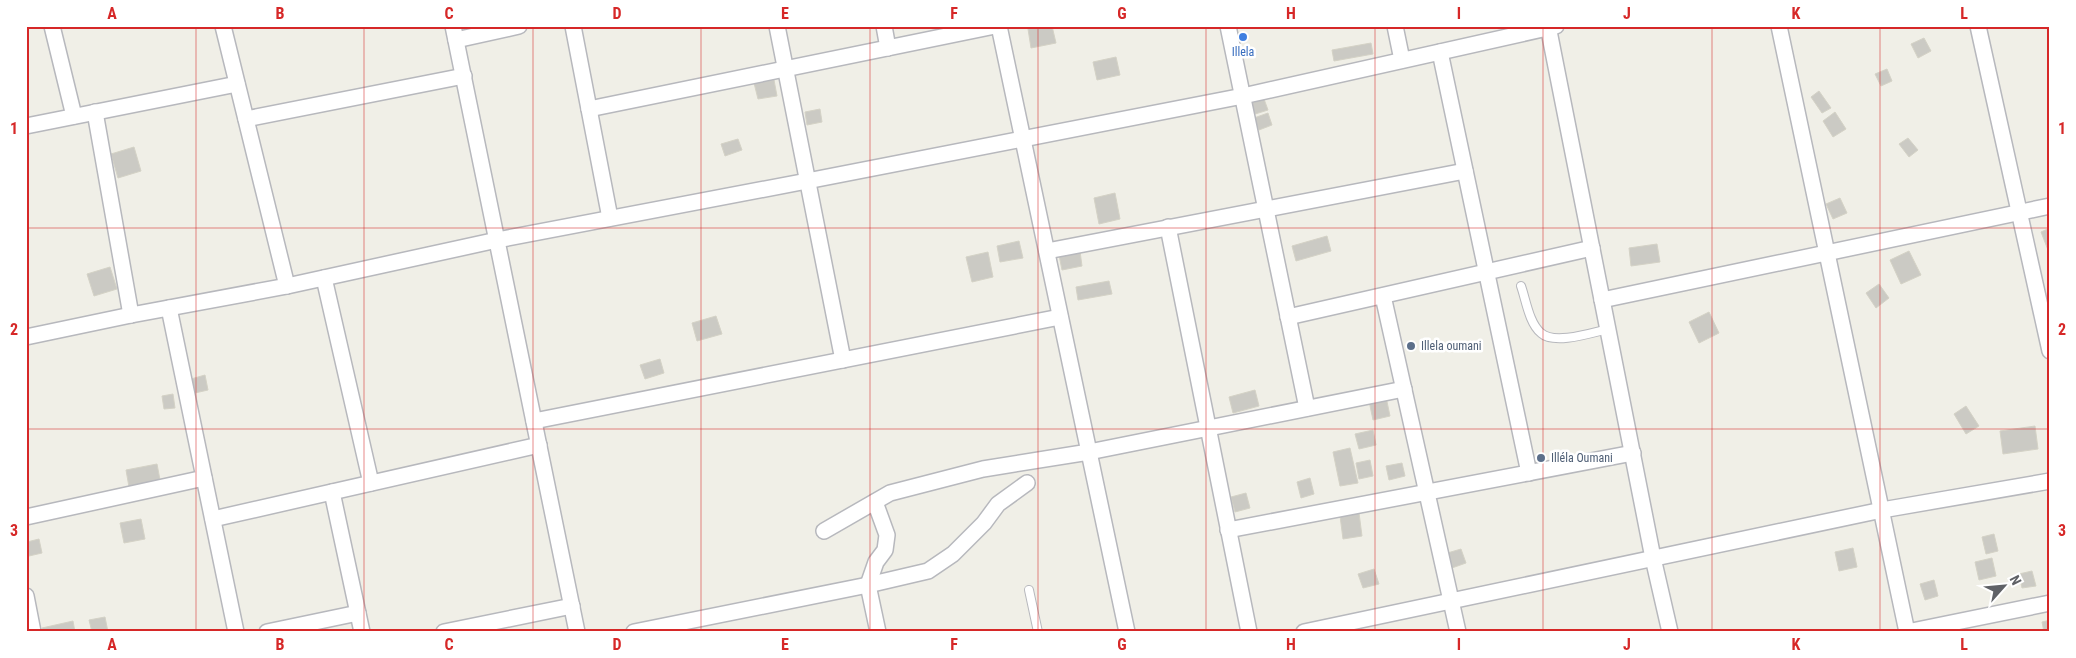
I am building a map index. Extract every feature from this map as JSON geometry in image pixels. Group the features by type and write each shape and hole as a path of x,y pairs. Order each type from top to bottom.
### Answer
{"street":[{"path":"52,26 74,116"},
{"path":"224,26 287,286"},
{"path":"519,26 455,33 578,632"},
{"path":"573,26 610,218"},
{"path":"777,26 843,360"},
{"path":"884,26 888,48"},
{"path":"589,110 997,26 1023,138 1127,632"},
{"path":"1228,26 1307,408"},
{"path":"1395,26 1402,60"},
{"path":"1779,26 1907,632 2050,603"},
{"path":"1978,26 2050,351"},
{"path":"26,337 287,286 497,240 1243,96 1551,27 1602,300 1653,558 1670,632"},
{"path":"1440,52 1529,473"},
{"path":"246,119 464,76"},
{"path":"26,126 238,84"},
{"path":"95,112 131,315"},
{"path":"1047,251 1465,171"},
{"path":"1602,300 2050,206"},
{"path":"1168,228 1249,632"},
{"path":"1288,317 1592,248"},
{"path":"324,278 371,484"},
{"path":"1382,296 1458,632"},
{"path":"169,308 236,632"},
{"path":"534,421 1060,317"},
{"path":"824,531 890,493 983,469 1089,452 1404,389"},
{"path":"212,519 539,446"},
{"path":"1228,530 1633,453"},
{"path":"26,517 204,478"},
{"path":"1304,632 1451,599 1882,510 2050,480"},
{"path":"634,632 868,585 928,571 953,554 984,524 998,504 1027,483"},
{"path":"332,492 362,632"},
{"path":"875,502 887,535 885,550 876,562 868,585 878,632"},
{"path":"26,596 33,632"},
{"path":"444,632 572,606"},
{"path":"267,632 358,613"}],"lane":[{"path":"1521,286 1533,321 1540,332 1547,336 1556,339 1608,329"},
{"path":"1029,590 1038,632"}],"building":[{"path":"1052,26 1056,43 1031,48 1028,29"},
{"path":"1924,38 1931,51 1918,58 1911,44"},
{"path":"1371,43 1373,54 1334,61 1332,50"},
{"path":"1116,57 1120,75 1097,80 1093,62"},
{"path":"1887,69 1892,81 1881,86 1875,74"},
{"path":"774,80 777,96 758,99 754,83"},
{"path":"1819,91 1831,108 1822,113 1811,97"},
{"path":"1264,99 1268,110 1252,115 1249,104"},
{"path":"820,109 822,122 807,125 805,112"},
{"path":"1835,112 1846,129 1833,137 1823,121"},
{"path":"1268,113 1272,125 1259,130 1254,118"},
{"path":"1908,138 1918,150 1909,157 1899,144"},
{"path":"738,139 742,150 725,156 721,144"},
{"path":"134,147 141,171 118,178 111,154"},
{"path":"1115,193 1120,219 1099,224 1094,198"},
{"path":"1840,198 1847,213 1833,219 1826,204"},
{"path":"2050,228 2050,249 2048,250 2041,232"},
{"path":"1327,236 1331,251 1296,261 1292,246"},
{"path":"1019,241 1023,258 1000,262 997,246"},
{"path":"1657,244 1660,262 1631,266 1629,248"},
{"path":"1080,251 1082,266 1062,270 1059,255"},
{"path":"1909,251 1921,275 1901,284 1890,260"},
{"path":"988,252 993,277 972,282 966,257"},
{"path":"110,267 117,289 94,296 87,274"},
{"path":"1109,281 1112,294 1078,300 1076,287"},
{"path":"1879,284 1889,298 1876,308 1866,293"},
{"path":"1709,312 1719,333 1699,343 1689,322"},
{"path":"716,316 722,334 697,341 692,323"},
{"path":"660,359 664,373 645,379 640,365"},
{"path":"205,375 208,390 195,393 191,379"},
{"path":"1255,390 1259,406 1233,413 1229,397"},
{"path":"173,394 175,408 164,409 162,396"},
{"path":"1386,397 1390,416 1373,420 1369,401"},
{"path":"1966,406 1979,426 1966,434 1954,414"},
{"path":"2035,426 2038,449 2003,454 2000,431"},
{"path":"1373,430 1376,445 1359,449 1355,434"},
{"path":"1350,448 1358,483 1340,486 1333,452"},
{"path":"1370,460 1373,476 1359,479 1356,463"},
{"path":"1402,463 1405,476 1389,480 1386,466"},
{"path":"157,464 160,480 129,487 126,470"},
{"path":"1310,478 1314,494 1301,498 1297,482"},
{"path":"1246,493 1250,508 1235,512 1231,497"},
{"path":"1359,513 1362,536 1343,539 1340,516"},
{"path":"141,519 145,539 124,543 120,523"},
{"path":"1994,534 1998,551 1986,554 1982,537"},
{"path":"39,539 42,553 29,556 27,542"},
{"path":"1853,548 1857,567 1839,571 1835,552"},
{"path":"1461,549 1466,563 1449,569 1444,554"},
{"path":"1992,558 1996,576 1979,580 1975,562"},
{"path":"1374,569 1379,584 1363,588 1358,574"},
{"path":"2032,571 2036,586 2022,588 2019,574"},
{"path":"1934,580 1938,596 1925,600 1920,584"},
{"path":"105,617 108,632 92,632 89,620"},
{"path":"2050,620 2050,632 2044,632 2042,622"},
{"path":"73,621 75,632 43,632 42,628"}],"place":[{"name":"Illela","path":"1243,37"},
{"name":"Illela oumani","path":"1411,346"},
{"name":"Illéla Oumani","path":"1541,458"}]}
